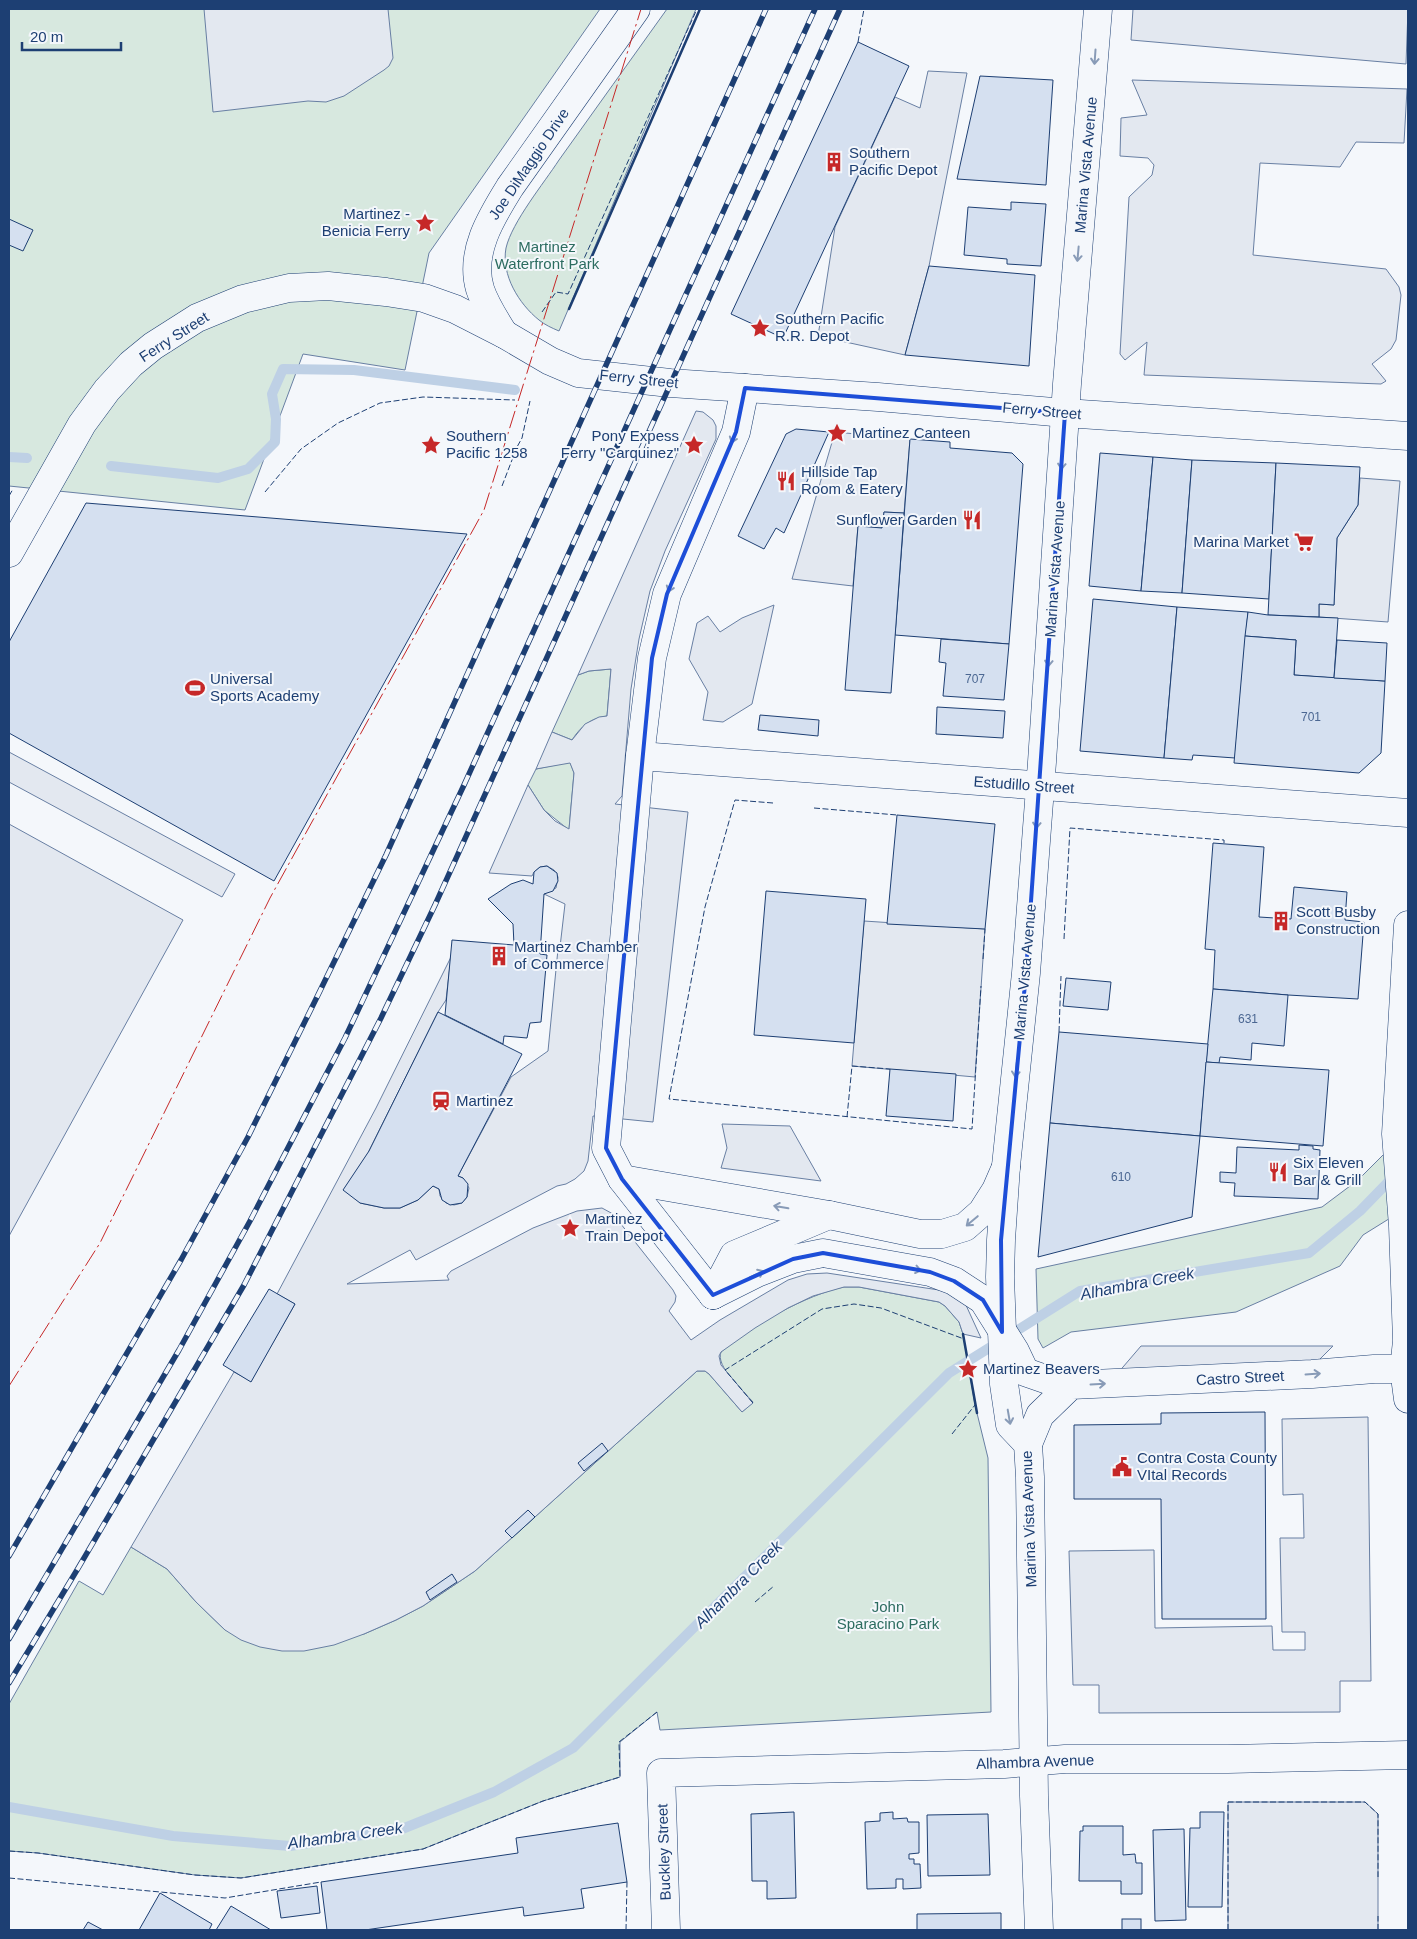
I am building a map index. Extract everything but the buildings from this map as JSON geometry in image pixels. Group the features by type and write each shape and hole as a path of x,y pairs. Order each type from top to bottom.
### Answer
{"street":[{"name":"Joe DiMaggio Drive","path":"504,334 480,290 478,265 481,243 492,216 510,187 636,9"},
{"name":"Marina Vista Avenue","path":"1038,1930 1028,1444 1010,1425 1014,1378 1002,1332 1000,1276 1006,1166 1026,973 1065,413 1098,9"},
{"name":"Ferry Street","path":"9,553 82,424 107,390 132,364 154,346 197,318 243,299 289,288 328,286 424,298 455,309 504,334 550,361 578,373 654,382 878,397 1065,413 1408,436"},
{"path":"713,1295 622,1179 606,1148 640,756 652,658 667,594 736,432 745,388"},
{"name":"Estudillo Street","path":"640,756 1408,814"},
{"path":"1408,925 1396,1134 1403,1226 1408,1399"},
{"path":"622,1179 829,1215 920,1234 942,1234 965,1227 982,1212 996,1190 1006,1166"},
{"path":"713,1295 734,1255 829,1215"},
{"path":"713,1295 757,1273 794,1259 822,1253 930,1272 954,1281 983,1300 1002,1332"},
{"name":"Castro Street","path":"1014,1378 1048,1380 1071,1385 1406,1369"},
{"path":"1028,1444 1040,1415 1071,1385"},
{"name":"Alhambra Avenue","path":"661,1773 1004,1764 1034,1761 1408,1755"},
{"name":"Buckley Street","path":"661,1773 666,1930"}],"highlighted area":[{"path":"745,388 1065,413 1026,973 1001,1240 1002,1332 983,1300 954,1281 930,1272 823,1253 793,1259 713,1295 622,1179 606,1148 652,658 667,594 736,432"}],"green space":[{"path":"9,9 600,9 429,253 405,370 303,354 245,510 9,486"},
{"name":"Martinez Waterfront Park","path":"667,9 696,9 559,331 544,323 532,313 513,288 506,268 505,258 509,238 537,191"},
{"path":"611,669 607,716 587,724 572,740 552,732 578,675 589,671"},
{"path":"570,762 574,773 569,830 544,810 528,785 536,769"},
{"path":"1408,1130 1408,1207 1363,1235 1340,1266 1236,1312 1071,1332 1043,1348 1038,1339 1036,1269 1322,1207 1358,1180"},
{"name":"John Sparacino Park","path":"844,1287 859,1287 939,1302 959,1322 963,1334 975,1405 988,1458 991,1712 660,1730 657,1712 620,1742 620,1777 543,1801 423,1849 241,1878 195,1875 38,1853 9,1851 9,1704 79,1581 103,1595 131,1547 167,1569 196,1602 225,1630 364,1634 423,1606 475,1571 697,1371 705,1371 709,1374 742,1412 753,1402 726,1371 720,1358 721,1352 762,1322 796,1304"}],"shaded area":[{"path":"204,9 388,9 393,58 389,66 384,70 344,96 326,102 308,101 213,112"},
{"path":"1133,9 1408,9 1406,64 1131,40"},
{"path":"928,71 967,73 929,266 905,355 818,336 835,227 895,97 920,108"},
{"path":"1132,80 1407,89 1404,143 1356,142 1340,167 1260,163 1253,255 1386,269 1399,287 1401,295 1396,340 1391,349 1372,364 1386,381 1381,384 1144,375 1147,342 1125,360 1120,354 1129,197 1152,175 1154,165 1148,158 1120,156 1121,118 1147,115"},
{"path":"696,411 703,412 713,420 716,426 716,439 665,551 650,591 639,639 631,689 622,796 615,804 688,812 653,1122 593,1116 588,1161 584,1171 575,1179 557,1186 416,1260 410,1250 347,1284 449,1280 447,1276 451,1271 533,1228 577,1211 602,1208 613,1214 673,1290 676,1296 675,1302 669,1311 691,1340 720,1320 788,1280 807,1274 827,1273 939,1290 951,1294 965,1303 981,1338 963,1334 959,1322 939,1302 859,1287 844,1287 813,1296 788,1308 755,1328 721,1352 719,1356 721,1365 753,1403 742,1412 709,1374 705,1371 697,1371 475,1571 423,1606 396,1620 334,1645 304,1651 282,1651 260,1647 241,1640 225,1630 196,1602 167,1569 131,1547 234,1372 251,1381 295,1304 277,1294 376,1108 451,957 446,1000 438,1012 369,1151 360,1203 384,1208 400,1208 418,1200 433,1186 439,1189 440,1196 446,1203 454,1205 462,1203 467,1197 469,1188 463,1178 458,1176 511,1077 548,1051 558,949 560,947 565,904 544,894 556,888 558,877 554,870 547,866 540,867 532,876 489,873 528,785 544,810 555,821 569,829 574,773 570,763 536,769 552,732 572,740 585,724 599,717 607,716 611,669 589,671 578,675"},
{"path":"835,432 910,439 904,513 884,512 882,528 858,526 853,586 792,579"},
{"path":"1360,478 1400,481 1388,622 1319,617 1319,604 1334,605 1337,538 1358,505"},
{"path":"774,605 752,704 723,722 703,720 708,692 689,659 697,623 708,616 720,632 742,618"},
{"path":"9,752 235,874 222,897 9,782"},
{"path":"9,824 183,920 9,1236"},
{"path":"864,921 985,929 975,1077 852,1066"},
{"path":"722,1124 790,1126 821,1181 721,1168 727,1148"},
{"path":"1141,1346 1333,1346 1309,1370 1117,1374"},
{"path":"1368,1417 1371,1681 1340,1681 1340,1712 1099,1713 1099,1685 1073,1685 1069,1551 1154,1550 1155,1628 1272,1626 1273,1650 1305,1650 1305,1632 1282,1632 1280,1538 1304,1538 1303,1494 1283,1495 1282,1419"},
{"path":"1228,1802 1365,1802 1378,1814 1378,1930 1228,1930"}],"waterway":[{"path":"111,466 218,478 248,469 275,442 276,419 272,394 283,369 354,370 515,390"},
{"path":"9,457 27,458"},
{"name":"Alhambra Creek","path":"9,1807 173,1836 290,1846 402,1829 494,1792 573,1748 949,1373 1080,1291 1309,1253 1360,1211 1395,1175"}],"railway":[{"path":"9,1556 181,1260 248,1137 317,997 386,855 766,9"},
{"path":"9,1639 179,1350 250,1221 345,1038 464,785 815,9"},
{"path":"9,1683 244,1285 381,1018 435,905 840,9"}],"fence":[{"path":"542,312 556,292 568,294 697,9"},
{"path":"858,42 864,9"},
{"path":"265,492 301,449 338,423 380,403 423,397 515,400"},
{"path":"502,486 522,438 530,401"},
{"path":"9,496 13,489"},
{"path":"773,803 735,800 705,907 669,1099 972,1129 981,986"},
{"path":"814,808 897,815"},
{"path":"1064,939 1070,828 1224,840 1224,843"},
{"path":"983,959 985,929"},
{"path":"1059,1032 1061,976"},
{"path":"847,1117 852,1066 890,1069"},
{"path":"753,1403 725,1370 822,1309 854,1304 881,1308 964,1339"},
{"path":"952,1434 975,1405"},
{"path":"755,1602 774,1586"},
{"path":"9,1851 38,1853 195,1875 241,1878 423,1849 543,1801 620,1777 619,1742 657,1712"},
{"path":"1228,1930 1228,1802 1365,1802 1378,1814 1378,1877"},
{"path":"9,1878 225,1898 321,1882"},
{"path":"626,1930 627,1882"},
{"path":"1378,1916 1378,1930"}],"wall":[{"path":"569,309 700,9"},
{"path":"963,1334 977,1413"}],"power":[{"path":"9,1386 100,1243 270,898 484,510 641,9"}],"place":[{"name":"Southern Pacific Depot","path":"834,162"},
{"name":"Martinez - Benicia Ferry","path":"425,223"},
{"name":"Southern Pacific R.R. Depot","path":"760,328"},
{"name":"Martinez Canteen","path":"837,433"},
{"name":"Southern Pacific 1258","path":"431,445"},
{"name":"Pony Expess Ferry \"Carquinez\"","path":"694,445"},
{"name":"Hillside Tap Room & Eatery","path":"786,481"},
{"name":"Sunflower Garden","path":"972,520"},
{"name":"Marina Market","path":"1304,542"},
{"name":"Universal Sports Academy","path":"195,688"},
{"name":"Scott Busby Construction","path":"1281,921"},
{"name":"Martinez Chamber of Commerce","path":"499,956"},
{"name":"Martinez","path":"441,1101"},
{"name":"Six Eleven Bar & Grill","path":"1278,1172"},
{"name":"Martinez Train Depot","path":"570,1228"},
{"name":"Martinez Beavers","path":"968,1369"},
{"name":"Contra Costa County VItal Records","path":"1122,1467"}]}
